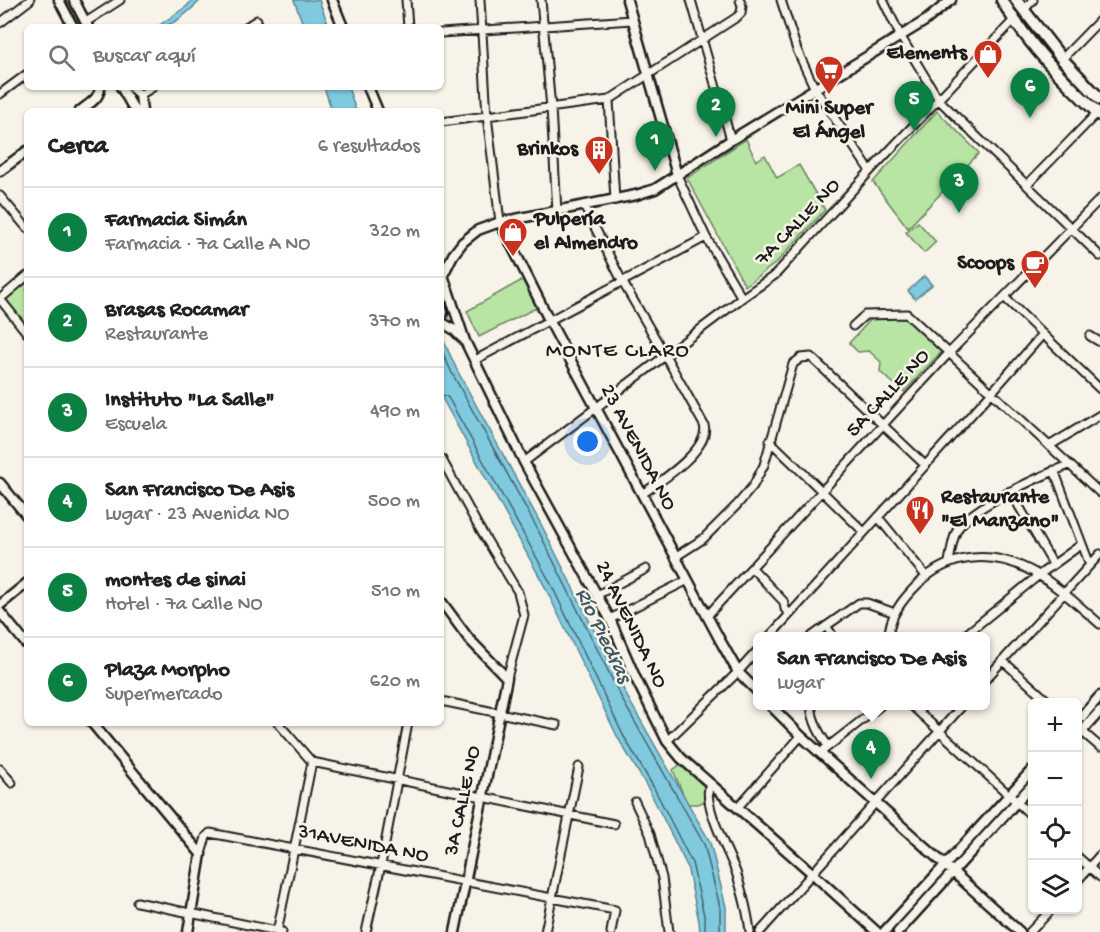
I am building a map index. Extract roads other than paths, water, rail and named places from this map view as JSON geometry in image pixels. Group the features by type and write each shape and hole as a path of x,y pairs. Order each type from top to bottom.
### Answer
{"highway":[{"path":"1002,0 1036,50 1099,114"},
{"path":"1024,4 1032,21 1062,59 1100,99"}],"street":[{"path":"0,11 2,21 30,0"},
{"path":"59,0 72,24"},
{"path":"74,0 86,24"},
{"path":"88,24 120,0"},
{"path":"332,0 341,24"},
{"path":"406,0 408,24"},
{"name":"23 AVENIDA NO","path":"480,0 487,116 500,222 549,320 707,616 738,672 753,687"},
{"path":"541,0 551,108 557,211"},
{"path":"627,0 677,175 706,237 742,298"},
{"path":"691,0 731,140"},
{"path":"444,122 609,100 737,17 741,13 740,0"},
{"path":"781,0 797,50 815,89 870,171"},
{"path":"883,0 901,37 939,100 1100,256"},
{"path":"444,271 453,255 478,230 500,222 615,200 655,189 901,37 951,0"},
{"path":"251,24 257,20"},
{"path":"444,33 632,20"},
{"name":"7A CALLE NO","path":"524,462 665,355 776,275 870,171 1014,20"},
{"path":"1062,59 1100,20"},
{"path":"0,94 24,76"},
{"path":"84,108 96,98 100,90"},
{"path":"123,90 133,108"},
{"path":"134,90 140,95 142,108"},
{"path":"140,95 148,90"},
{"path":"369,90 377,108"},
{"path":"609,100 615,200"},
{"path":"1027,185 1099,114"},
{"path":"0,171 24,153"},
{"path":"0,196 24,224"},
{"name":"5A CALLE NO","path":"707,616 949,352 1100,199"},
{"path":"584,206 622,281 704,425 705,430 701,442 689,456 659,483 642,494"},
{"path":"475,360 706,237"},
{"path":"24,279 0,299 24,329"},
{"name":"24 AVENIDA NO","path":"444,281 465,341 524,462 610,619 636,679 667,741 681,758 877,932"},
{"path":"1004,297 1100,389"},
{"path":"853,326 865,315 907,314 1100,493"},
{"path":"444,324 465,341"},
{"path":"774,632 1043,334"},
{"path":"1090,336 1100,342"},
{"path":"675,557 703,539 737,506 753,486 764,465 793,364 801,358 811,357 925,465"},
{"path":"1049,446 1100,415"},
{"path":"770,441 864,532"},
{"path":"444,464 518,592 524,615 507,678"},
{"path":"949,562 957,531 971,515 1010,491 1069,465"},
{"path":"1054,470 1090,565"},
{"path":"0,483 24,512"},
{"path":"1010,491 1053,564"},
{"path":"878,517 926,576"},
{"path":"969,632 1053,564 1082,544"},
{"path":"990,675 1100,554"},
{"path":"889,632 895,613 910,591 926,576 949,562 963,558 983,557 1002,559 1039,575 1100,624"},
{"path":"752,568 783,602 790,614"},
{"path":"597,595 646,569"},
{"path":"610,619 688,580"},
{"path":"0,606 24,586"},
{"path":"783,602 791,603 796,608"},
{"path":"818,632 862,602 895,613"},
{"path":"444,605 469,639 507,678"},
{"path":"0,612 24,641"},
{"path":"826,626 830,632"},
{"path":"667,741 753,655"},
{"path":"1003,661 1045,698"},
{"name":"3A CALLE NO","path":"455,932 507,678"},
{"path":"1082,716 1100,696"},
{"path":"444,702 557,725"},
{"path":"776,710 801,736 1020,932"},
{"path":"812,710 815,724 828,746"},
{"path":"866,710 868,715"},
{"path":"820,753 874,710"},
{"path":"917,710 1028,812"},
{"path":"760,932 959,710"},
{"path":"1082,729 1100,711"},
{"path":"94,726 201,854 188,932"},
{"path":"281,726 312,762 614,824"},
{"path":"366,932 407,726"},
{"path":"1082,734 1100,747"},
{"path":"738,807 801,736"},
{"path":"137,902 279,932 293,849 312,762"},
{"path":"545,932 579,768"},
{"path":"0,769 12,783"},
{"path":"884,932 1028,775"},
{"path":"710,784 708,790 712,814 736,874 750,932"},
{"path":"898,932 1028,790"},
{"path":"635,802 650,834 662,878 669,932"},
{"name":"31AVENIDA NO","path":"201,854 206,837 210,833 381,865 615,910 611,932"},
{"path":"1082,875 1100,855"},
{"path":"1081,860 1100,877"},
{"path":"1030,932 1046,914"}],"water":[{"path":"192,0 201,0 175,21 161,24"},
{"path":"294,0 319,0 328,24 303,24"},
{"path":"325,90 349,90 355,108 331,108"},
{"path":"924,276 932,285 915,299 908,291"},
{"path":"444,342 457,370 543,528 628,698 710,842 726,907 726,932 700,932 687,866 649,790 618,738 544,585 444,402"}],"place":[{"name":"Elements","path":"988,80"},
{"name":"Mini Super El Ángel","path":"829,96"},
{"name":"Plaza Morpho","path":"1030,118"},
{"name":"montes de sinai","path":"914,131"},
{"name":"Brasas Rocamar","path":"716,137"},
{"name":"Farmacia Simán","path":"655,171"},
{"name":"Brinkos","path":"599,176"},
{"name":"Instituto \"La Salle\"","path":"959,213"},
{"name":"Pulpería el Almendro","path":"513,258"},
{"name":"Scoops","path":"1035,290"},
{"name":"Restaurante \"El Manzano\"","path":"920,536"},
{"name":"San Francisco De Asis","path":"871,779"}],"district":[{"name":"MONTE CLARO","path":"618,352"}],"water label":[{"name":"Río Piedras","path":"602,636"}]}
